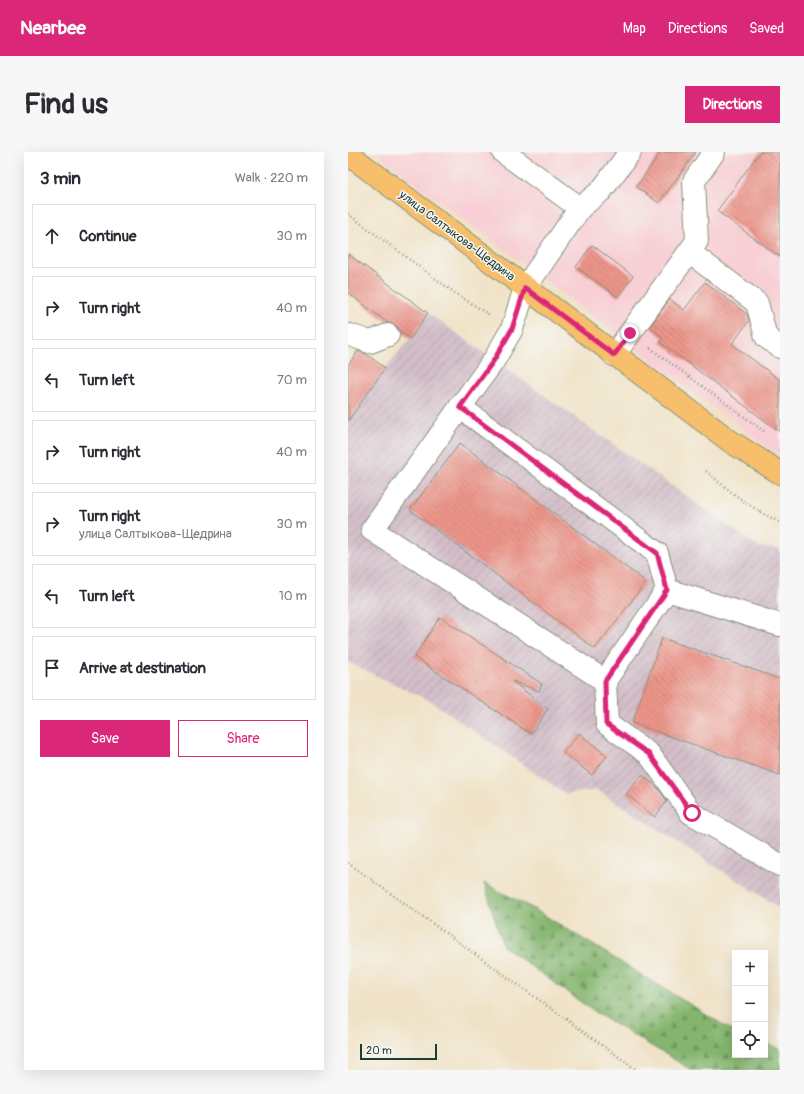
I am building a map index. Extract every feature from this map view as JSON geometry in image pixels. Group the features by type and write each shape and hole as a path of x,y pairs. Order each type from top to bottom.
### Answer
{"main road":[{"name":"улица Салтыкова-Щедрина","path":"359,156 525,288 730,442 780,473"}],"lane":[{"path":"503,152 580,208"},
{"path":"605,681 372,530 494,360 512,329 525,288 580,208 601,191 630,152"},
{"path":"614,355 697,241 694,181 714,152"},
{"path":"689,252 757,303 766,337 780,347"},
{"path":"349,330 370,342 388,335"},
{"path":"460,407 657,553 667,590 605,681 606,724 649,754 692,813 780,865"},
{"path":"667,590 780,625"}],"path":[{"path":"348,214 455,293 512,329"},
{"path":"706,471 727,490 766,516 780,522"},
{"path":"348,863 637,1070"}],"shaded area":[{"path":"374,152 780,152 780,455 759,441"},
{"path":"428,313 758,547 780,549 780,908 597,790 566,794 432,702 348,662 348,421 385,368 410,339"}],"green space":[{"path":"484,883 534,909 732,1030 732,1058 768,1058 768,1044 780,1049 780,1070 692,1070 596,1013 503,946"}],"building":[{"path":"661,152 696,152 659,203 636,187"},
{"path":"760,152 780,152 780,257 717,211"},
{"path":"592,245 633,276 618,297 576,267"},
{"path":"348,254 428,313 410,339 395,325 388,323 348,293"},
{"path":"705,282 747,314 749,321 732,344 780,380 780,432 660,342 663,338 650,327 670,299 684,310"},
{"path":"358,351 366,354 385,368 348,421 348,365"},
{"path":"460,443 646,582 595,649 410,510"},
{"path":"440,617 542,684 539,691 512,681 548,709 531,734 414,657"},
{"path":"662,638 780,679 780,775 632,723"},
{"path":"579,733 607,756 592,775 563,753"},
{"path":"642,775 657,787 667,801 655,817 626,794"}],"route":[{"path":"630,333 614,355 525,288 512,329 494,360 460,407 657,553 667,590 605,681 606,724 649,754 692,813"}]}
